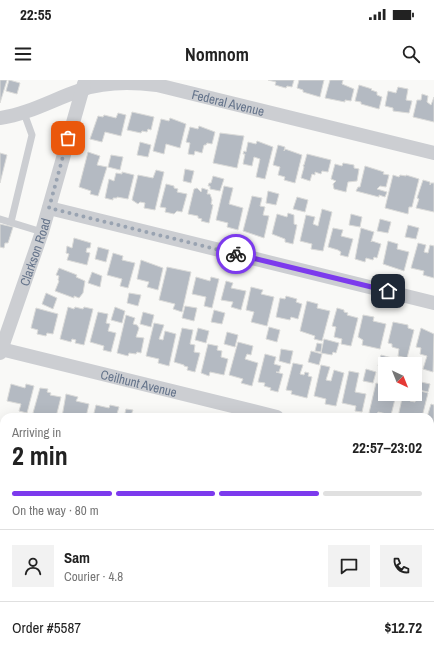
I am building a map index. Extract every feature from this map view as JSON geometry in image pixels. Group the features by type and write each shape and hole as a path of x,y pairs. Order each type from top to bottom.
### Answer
{"street":[{"name":"Federal Avenue","path":"0,118 24,113 83,85 133,82 157,85 434,153"},
{"name":"Clarkson Road","path":"1,351 42,232 83,85"},
{"path":"49,208 434,303"},
{"name":"Ceilhunt Avenue","path":"1,351 260,413"}],"lane":[{"path":"11,222 32,135 24,113"},
{"path":"0,219 42,232"}],"building":[{"path":"0,80 7,80 0,103"},
{"path":"9,80 20,83 17,94 6,91"},
{"path":"268,80 294,80 292,87 287,86 286,88 275,85 276,82"},
{"path":"299,80 324,80 320,97 303,92 303,90 297,88"},
{"path":"330,80 343,80 342,84 354,89 351,101 345,100 345,102 325,98"},
{"path":"359,85 372,89 371,90 377,92 377,95 382,97 379,109 355,101"},
{"path":"398,87 408,89 406,100 412,101 409,113 393,111 393,108 385,106 388,91 396,93"},
{"path":"422,94 428,96 427,102 431,105 434,97 434,122 413,117 417,100 421,100"},
{"path":"132,112 154,117 151,130 148,129 147,132 142,131 141,133 127,130"},
{"path":"118,113 126,115 121,136 105,132 102,142 90,139 98,116 103,117 104,115 116,118"},
{"path":"170,118 186,124 180,148 166,144 164,154 153,151 161,119 169,121"},
{"path":"199,126 215,132 212,144 207,143 204,145 202,153 195,151 194,155 188,154 190,143 186,142 190,127 198,129"},
{"path":"220,133 244,136 237,168 213,163"},
{"path":"257,141 273,147 265,179 256,177 260,159 254,157 252,166 243,164 245,154 243,154 244,151 246,152 248,142 256,144"},
{"path":"140,142 151,145 148,157 137,155"},
{"path":"278,145 285,147 284,151 285,149 302,155 295,183 284,180 285,177 278,175 280,167 273,165"},
{"path":"88,152 100,156 97,165 107,167 98,196 90,194 91,191 79,187"},
{"path":"0,153 7,155 0,183"},
{"path":"307,154 331,160 328,172 322,171 321,174 315,172 315,175 312,174 310,181 301,178 304,167 303,165"},
{"path":"111,155 123,157 120,170 108,167"},
{"path":"343,163 354,165 354,168 359,169 357,181 348,182 346,192 334,189 333,184 336,181 331,179 335,164 342,166"},
{"path":"365,166 389,175 386,187 380,186 377,189 387,192 385,197 379,195 379,197 356,191 358,187 360,187"},
{"path":"185,169 194,171 191,183 183,181"},
{"path":"156,170 164,172 155,210 144,208 145,203 140,202 138,204 132,200 138,175 153,178"},
{"path":"122,172 134,175 128,199 117,197 113,198 113,200 105,198 109,179 114,181 116,173 122,174"},
{"path":"393,175 399,177 400,175 406,175 419,179 412,207 409,207 408,214 385,208"},
{"path":"213,176 224,179 220,191 210,189 210,186 208,186 209,183 211,183"},
{"path":"423,180 430,182 430,185 431,183 434,183 434,212 416,208 419,199 417,198"},
{"path":"166,184 174,186 174,188 178,189 177,192 187,194 182,212 177,211 174,214 165,212 166,208 160,207"},
{"path":"224,186 233,188 229,204 243,208 238,230 227,227 228,223 216,220"},
{"path":"197,188 201,192 202,188 208,190 207,194 210,194 212,200 211,204 213,205 209,223 201,221 202,219 198,218 198,216 188,214 194,189"},
{"path":"268,191 279,194 276,205 266,203"},
{"path":"252,196 262,198 260,206 265,207 263,215 269,216 264,238 243,231"},
{"path":"297,197 308,200 305,212 293,209"},
{"path":"322,209 332,212 323,251 311,249 312,244 300,241 306,215 315,217 313,224 318,226"},
{"path":"288,213 294,215 294,224 297,225 293,244 285,242 285,239 272,234 277,214 287,217"},
{"path":"351,214 362,217 360,227 349,225"},
{"path":"380,219 391,222 388,233 377,231"},
{"path":"0,224 13,227 8,243 5,243 4,248 0,247"},
{"path":"408,225 419,228 416,239 405,237"},
{"path":"333,228 343,230 341,236 353,239 348,257 340,255 341,252 338,250 328,247"},
{"path":"361,228 374,232 371,242 381,244 377,258 374,257 373,260 366,258 365,262 355,259"},
{"path":"74,238 91,243 90,248 87,248 86,252 90,253 87,265 67,260 69,254 66,253 67,246 72,248"},
{"path":"388,241 398,244 397,249 409,252 404,271 383,264"},
{"path":"418,243 426,245 424,252 428,253 430,245 434,246 434,278 423,275 424,271 411,268"},
{"path":"98,247 109,250 106,262 95,259"},
{"path":"113,253 123,256 122,260 135,263 128,288 120,286 122,279 107,275"},
{"path":"141,260 163,268 158,290 147,287 149,282 137,279"},
{"path":"167,267 191,272 182,312 173,309 175,304 159,300"},
{"path":"59,268 77,275 76,277 85,281 83,293 79,298 74,296 74,298 55,291 59,281 59,276 56,275"},
{"path":"92,272 102,276 100,287 88,283"},
{"path":"196,277 210,281 211,277 219,279 212,308 204,306 206,297 192,294"},
{"path":"226,281 233,283 231,288 246,291 241,310 231,307 233,302 221,300"},
{"path":"251,287 263,290 261,294 274,297 267,326 251,322 254,312 246,310"},
{"path":"46,293 57,298 53,309 42,304"},
{"path":"129,293 141,295 138,306 127,303"},
{"path":"286,296 297,299 296,302 302,304 298,319 291,317 290,320 276,317 280,298 285,299"},
{"path":"307,301 318,304 317,308 330,311 322,341 314,339 315,336 300,331"},
{"path":"185,306 197,308 194,321 182,318"},
{"path":"68,307 74,309 75,307 83,309 84,307 93,309 84,345 75,343 76,340 72,339 71,342 60,339"},
{"path":"115,307 125,311 122,323 111,320"},
{"path":"36,308 58,314 53,334 47,333 46,336 37,334 38,330 31,328"},
{"path":"337,308 344,310 344,312 348,313 347,315 358,318 351,346 341,344 342,339 334,337 336,327 332,326"},
{"path":"214,310 225,313 222,324 211,322"},
{"path":"98,312 108,314 106,323 110,324 108,331 116,333 111,352 103,350 104,346 90,342"},
{"path":"143,312 154,315 151,327 140,324"},
{"path":"126,315 135,318 133,324 137,325 139,328 136,337 144,338 141,353 129,353 128,356 117,353"},
{"path":"363,315 374,317 373,321 386,324 380,349 362,345 363,340 358,337"},
{"path":"393,322 408,325 408,328 414,330 407,357 398,356 399,349 392,347 392,344 388,343"},
{"path":"154,323 164,325 159,339 163,340 165,331 176,334 169,366 158,363 159,359 146,356"},
{"path":"269,327 280,330 277,342 266,339"},
{"path":"182,328 193,330 190,344 195,345 194,352 200,353 195,372 187,370 188,367 174,362"},
{"path":"198,328 209,331 206,343 195,340"},
{"path":"421,328 434,334 433,372 423,369 427,356 420,354 421,348 416,347"},
{"path":"227,332 238,335 235,347 224,344"},
{"path":"324,339 339,343 336,353 333,352 332,355 321,353"},
{"path":"238,342 253,346 251,355 247,354 245,359 258,363 252,386 241,383 243,379 229,375"},
{"path":"317,343 322,344 321,352 315,351"},
{"path":"208,344 218,346 217,350 222,351 221,357 228,359 224,375 210,372 209,376 201,373"},
{"path":"281,349 293,351 290,364 279,361"},
{"path":"311,351 322,354 319,365 308,362"},
{"path":"265,354 276,357 274,364 281,366 279,372 276,372 283,374 278,392 270,390 271,388 264,386 265,383 258,382"},
{"path":"293,363 303,365 300,374 304,375 305,372 309,373 308,376 312,377 307,398 291,394 292,391 286,390"},
{"path":"321,365 330,367 326,380 331,381 334,370 344,373 336,406 325,404 326,399 314,396"},
{"path":"366,369 376,372 373,383 363,381"},
{"path":"349,371 359,373 355,392 366,394 362,412 355,411 356,406 342,403"},
{"path":"422,382 430,384 428,392 422,391"},
{"path":"376,383 378,383 378,401 394,401 392,413 369,413"},
{"path":"11,384 25,388 26,384 34,386 27,413 19,411 21,404 7,401"},
{"path":"40,388 48,389 47,392 51,393 50,395 61,397 57,413 33,413"},
{"path":"422,391 428,393 423,413 399,413 401,401 422,401"},
{"path":"66,394 78,397 76,401 89,404 87,413 63,413"},
{"path":"431,404 434,405 434,413 428,413"},
{"path":"96,405 109,408 110,405 119,407 117,413 94,413"},
{"path":"126,409 133,410 132,413 125,413"}],"way so far":[{"path":"68,138 49,208 236,254"}],"route":[{"path":"236,254 388,291"}]}
